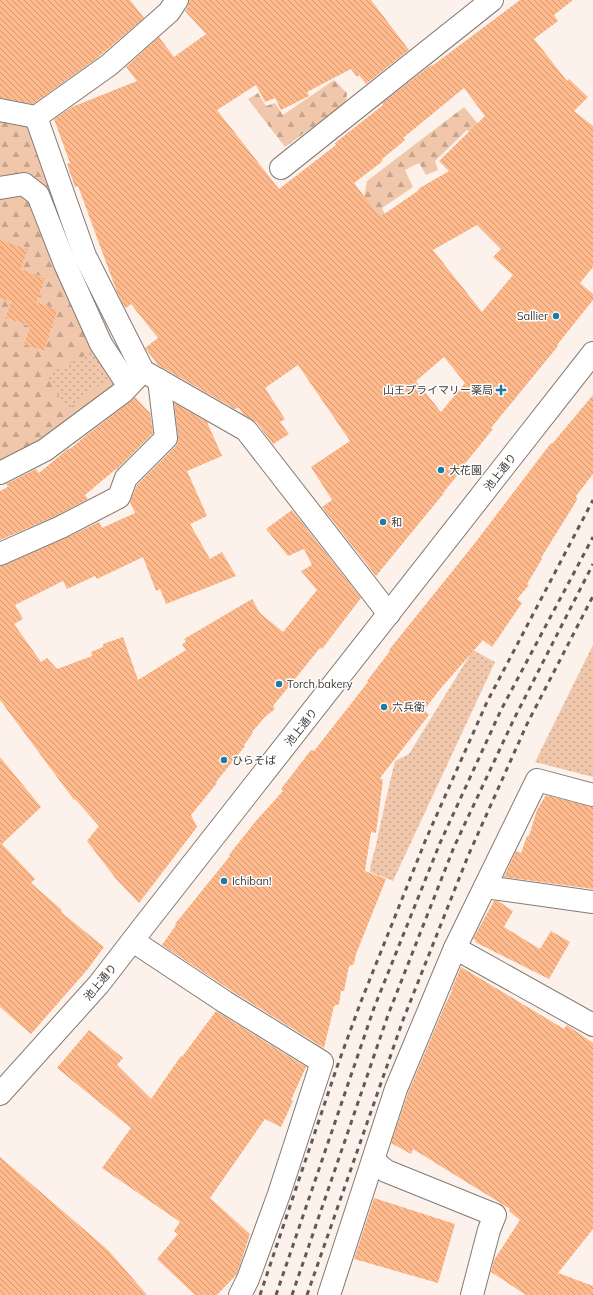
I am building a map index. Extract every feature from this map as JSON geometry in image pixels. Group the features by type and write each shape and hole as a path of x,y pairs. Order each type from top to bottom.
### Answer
{"street":[{"path":"0,110 36,117 109,65 169,12 177,0"},
{"path":"281,168 483,3"},
{"path":"0,554 61,527 119,496 126,478 166,438 143,379 85,256 36,117"},
{"path":"0,188 24,184 38,195 65,264 101,344 143,379 246,430 390,614"},
{"name":"池上通り","path":"0,1094 100,984 593,353"},
{"path":"0,473 45,450 123,392 143,379"},
{"path":"329,1295 396,1089 455,948 537,780 593,794"},
{"path":"484,887 591,898"},
{"path":"133,941 225,1002 322,1062 279,1194 248,1279 240,1295"},
{"path":"455,948 593,1025"},
{"path":"373,1160 386,1171 495,1215 489,1230 472,1295"}],"green space":[{"path":"334,80 347,93 346,103 285,147 248,99 258,93 266,106 275,103 283,115"},
{"path":"464,107 480,126 482,142 467,130 435,161 438,170 426,175 419,163 405,170 413,187 382,208 387,218 348,242 364,197 367,181"},
{"path":"0,119 33,124 83,276 119,364 121,387 41,449 0,466 0,298 11,302 5,318 30,326 24,344 44,351 58,310 37,302 45,278 21,269 27,249 0,240"},
{"path":"94,351 109,378 67,410 46,375"},
{"path":"593,645 593,777 535,762"},
{"path":"473,650 495,662 393,881 370,872 371,862 395,761 409,754"}],"building":[{"path":"0,0 130,0 144,18 96,59 33,104 0,98"},
{"path":"189,0 371,0 409,50 366,84 359,75 357,77 351,69 307,92 309,96 281,110 275,98 265,102 256,85 217,110 279,189 336,145 335,143 383,105 382,103 520,0 573,0 554,15 558,21 534,39 567,81 569,79 588,97 574,111 593,126 593,267 580,283 593,294 593,300 557,345 558,346 491,428 493,429 459,471 460,472 444,493 376,576 322,507 332,500 311,467 350,441 298,365 265,388 285,419 280,422 289,434 273,444 256,422 243,414 239,408 235,409 158,365 145,348 158,338 131,304 126,308 123,304 117,292 78,186 75,187 67,164 70,163 54,119 72,107 137,81 126,67 159,37 174,57 206,34 185,11 188,7","holes":["464,88 485,116 439,161 449,171 418,189 419,190 380,217 354,183 383,161 381,160 405,140 403,138","477,225 501,249 493,257 513,275 482,312 433,250","444,357 465,383 441,412 416,381"]},
{"path":"0,240 28,249 21,269 45,278 37,302 58,310 44,351 24,344 30,326 5,318 11,302 0,298"},
{"path":"593,395 593,474 576,496 577,500 541,558 542,559 527,584 529,585 517,599 522,603 492,647 483,640 441,688 424,710 429,715 380,778 383,780 376,833 371,832 365,871 386,879 356,954 354,964 349,966 344,991 341,991 339,1004 334,1006 324,1048 232,991 162,945 176,925 175,924 230,856 229,855 255,822 283,791 281,789 311,750 314,751 368,682 367,681 390,651 389,650 475,543 551,443 552,444"},
{"path":"135,397 150,412 153,433 116,470 85,495 88,499 56,516 0,540 0,491 8,487 6,484 36,469 39,473"},
{"path":"174,403 207,422 222,456 187,471 207,516 190,524 210,559 222,552 236,576 166,604 160,589 156,591 143,557 97,579 95,576 67,589 63,581 15,605 23,619 14,624 41,662 47,658 57,669 92,656 91,652 103,647 103,644 123,637 138,680 186,650 182,644 186,642 184,639 252,599 260,613 283,632 317,590 301,571 312,565 304,549 288,556 266,529 292,510 361,598 322,649 320,648 273,706 275,709 266,716 252,732 253,733 244,745 245,746 191,815 197,827 139,903 116,879 87,841 99,826 75,799 74,800 0,700 0,566 66,538 99,522 102,528 135,513 130,502 137,485 175,447 178,442"},
{"path":"0,757 41,807 2,844 35,879 31,883 62,910 61,912 104,947 87,970 31,1034 0,1007"},
{"path":"546,795 593,807 593,889 504,877 516,851 521,853 527,836 529,836 537,810"},
{"path":"494,901 498,901 513,911 504,927 540,949 551,931 570,942 549,979 475,942 476,940 473,939"},
{"path":"461,967 564,1029 567,1025 593,1043 593,1229 558,1273 593,1286 593,1295 526,1295 491,1272 494,1260 520,1220 509,1211 510,1209 413,1149 411,1154 391,1143 408,1093"},
{"path":"216,1011 306,1067 281,1127 265,1119 210,1198 250,1234 237,1274 217,1295 195,1295 157,1259 178,1234 174,1231 180,1222 102,1168 131,1128 57,1068 89,1030 123,1058 117,1065 151,1099 181,1056 182,1057"},
{"path":"0,1157 108,1250 147,1295 0,1295"},
{"path":"374,1198 455,1224 438,1283 354,1259"}],"railway":[{"path":"260,1295 337,1067 360,1004 426,839 487,702 593,500"},
{"path":"276,1295 374,1008 440,843 501,710 593,537"},
{"path":"292,1295 388,1015 454,847 514,719 593,564"},
{"path":"307,1295 403,1020 468,856 527,724 593,596"}],"place":[{"name":"Sallier","path":"556,316"},
{"name":"山王プライマリー薬局","path":"501,390"},
{"name":"大花園","path":"441,470"},
{"name":"和","path":"383,522"},
{"name":"Torch bakery","path":"279,684"},
{"name":"六兵衛","path":"384,707"},
{"name":"ひらそば","path":"224,760"},
{"name":"Ichiban!","path":"224,881"}]}
